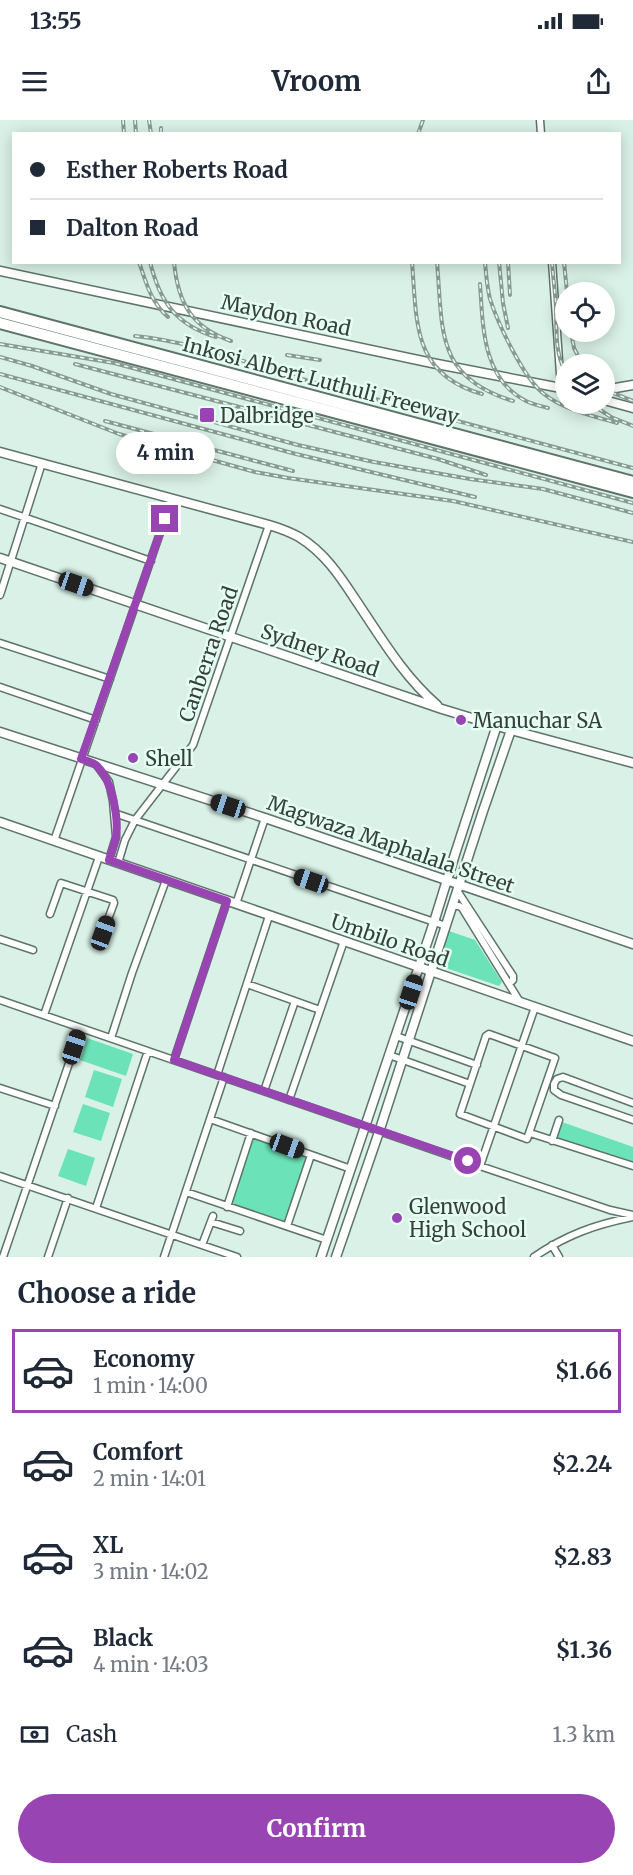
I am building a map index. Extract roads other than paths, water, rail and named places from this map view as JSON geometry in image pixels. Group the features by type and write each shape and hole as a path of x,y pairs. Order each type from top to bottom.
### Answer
{"highway":[{"name":"Inkosi Albert Luthuli Freeway","path":"0,316 38,322 633,482"},
{"name":"Inkosi Albert Luthuli Freeway","path":"0,316 18,327 633,492"}],"street":[{"path":"552,264 560,354"},
{"name":"Maydon Road","path":"0,271 432,363 555,386"},
{"path":"615,388 633,385"},
{"path":"618,388 615,396 618,405"},
{"path":"615,404 633,408"},
{"path":"0,452 269,525 300,538 327,561 340,576 402,669 442,709"},
{"path":"0,595 42,463"},
{"path":"54,841 172,498"},
{"path":"0,509 151,561"},
{"name":"Canberra Road","path":"118,863 125,840 135,820 194,745 269,525"},
{"name":"Sydney Road","path":"0,558 442,709 633,763"},
{"path":"0,642 110,679"},
{"path":"0,687 96,720"},
{"path":"321,1257 435,922 497,725"},
{"path":"336,1257 403,1060 483,811 512,730"},
{"path":"0,742 2,733"},
{"name":"Magwaza Maphalala Street","path":"2,733 265,818 447,880 459,888 633,944"},
{"path":"96,764 109,782 114,813 116,837 109,860"},
{"path":"471,807 483,811"},
{"path":"114,813 446,926"},
{"path":"174,1060 265,818"},
{"name":"Umbilo Road","path":"0,822 633,1041"},
{"path":"44,1015 99,857"},
{"path":"111,1038 166,880"},
{"path":"50,914 61,883 87,891 114,901 103,933"},
{"path":"459,888 484,939"},
{"path":"453,906 462,908 513,978 509,984 520,1002"},
{"path":"164,1257 210,1119 247,984 269,916"},
{"path":"0,939 33,950"},
{"path":"289,1100 344,941"},
{"path":"247,984 320,1010"},
{"path":"0,1000 379,1132 633,1216"},
{"path":"264,1091 295,1001"},
{"path":"480,1166 535,1007"},
{"path":"3,1257 81,1028"},
{"path":"488,1035 555,1058 528,1138 460,1115 477,1065 488,1035"},
{"path":"396,1036 477,1065"},
{"path":"96,1208 148,1051"},
{"path":"389,1055 470,1084"},
{"path":"633,1103 563,1077 557,1079 554,1084 555,1092 561,1095 633,1120"},
{"path":"0,1088 55,1107"},
{"path":"608,1111 613,1096"},
{"path":"210,1119 351,1169"},
{"path":"552,1141 559,1120"},
{"path":"227,1207 251,1133"},
{"path":"530,1133 633,1166"},
{"path":"287,1226 311,1155"},
{"path":"0,1176 237,1257"},
{"path":"186,1192 327,1240"},
{"path":"48,1257 68,1198"},
{"path":"601,1224 606,1220 610,1210"},
{"path":"534,1257 578,1232 633,1216"},
{"path":"202,1245 212,1219 240,1231"},
{"path":"552,1245 559,1257"}],"waterway":[{"path":"459,870 462,862"}],"railway":[{"path":"123,120 124,132"},
{"path":"135,120 136,132"},
{"path":"149,120 151,132"},
{"path":"419,132 423,120"},
{"path":"140,264 153,299 168,317"},
{"path":"151,264 159,289 180,319 216,337"},
{"path":"174,264 179,290 189,312 206,329 231,341"},
{"path":"412,264 418,325 430,360 442,374 459,385 482,394"},
{"path":"437,264 443,330 456,365 469,379 488,391 513,401"},
{"path":"485,264 488,290 494,310 512,350 536,387 560,404 617,423"},
{"path":"499,264 508,328"},
{"path":"508,264 510,295"},
{"path":"552,264 559,354"},
{"path":"564,264 566,282"},
{"path":"480,284 484,334 493,365 501,379 512,391 526,401 548,408"},
{"path":"135,336 204,349 316,383 633,468"},
{"path":"573,342 577,354"},
{"path":"0,344 114,363 633,503"},
{"path":"287,355 320,360"},
{"path":"0,357 111,394 298,445 374,462 543,489 633,513"},
{"path":"75,364 438,459 486,475"},
{"path":"0,374 296,454 475,497"},
{"path":"0,387 119,434 255,472 453,501 633,542"},
{"path":"615,394 633,401"},
{"path":"606,414 633,426"},
{"path":"105,421 293,471"}],"place":[{"name":"Dalbridge","path":"207,415"},
{"name":"Manuchar SA","path":"461,720"},
{"name":"Shell","path":"133,758"},
{"name":"Glenwood High School","path":"397,1218"}]}
